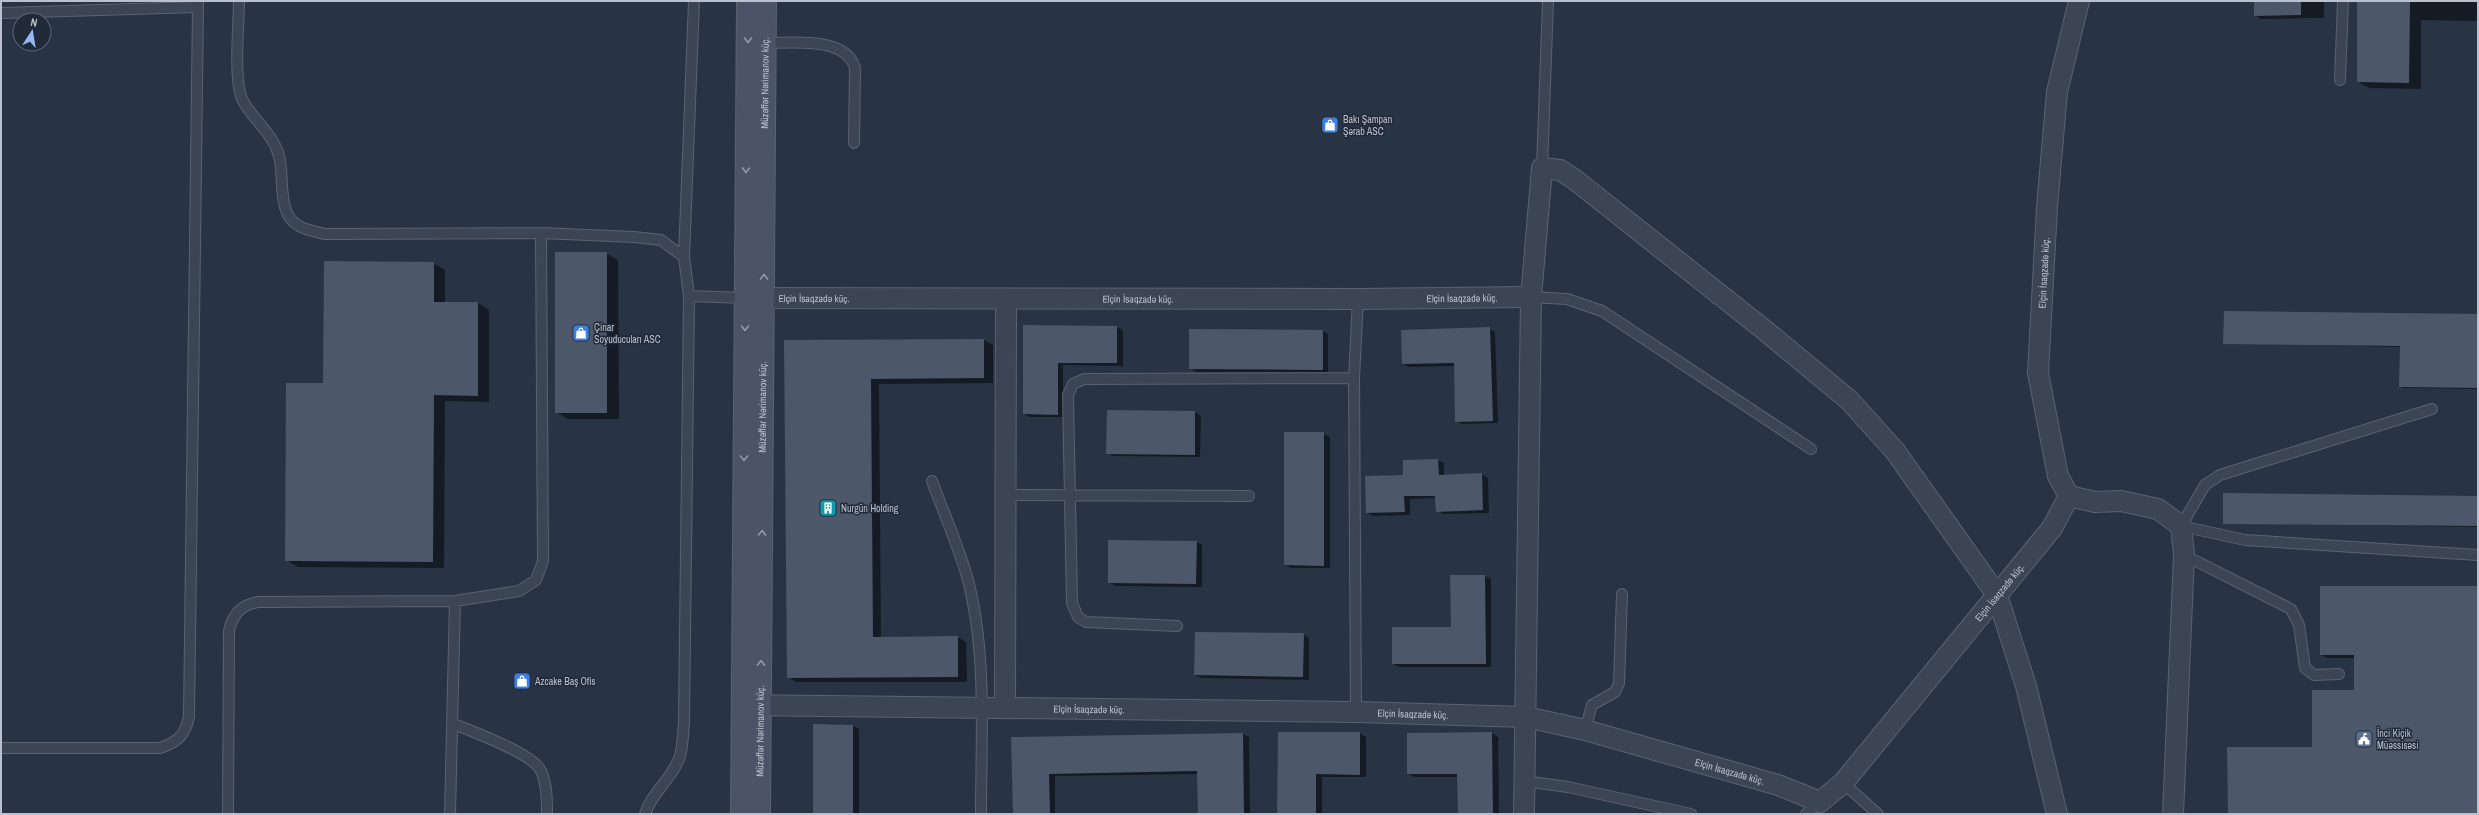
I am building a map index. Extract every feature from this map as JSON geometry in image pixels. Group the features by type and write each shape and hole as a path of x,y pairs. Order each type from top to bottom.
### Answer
{"main road":[{"path":"742,814 751,705 754,298 748,1"},
{"name":"Müzəffər Nərimanov küç.","path":"754,298 765,43 765,1"},
{"name":"Müzəffər Nərimanov küç.","path":"751,705 759,814"}],"street":[{"name":"Elçin İsaqzadə küç.","path":"751,705 1356,712 1526,717 1585,730 1778,785 1813,808 1843,783 2052,528 2069,496 2058,476 2038,373 2047,207 2057,92 2080,1"},
{"path":"1524,814 1531,297 1542,168 1560,170 1574,179 1762,328 1849,400 1895,451 1997,595 2026,686 2057,814"},
{"name":"Elçin İsaqzadə küç.","path":"754,298 1358,299 1531,297"},
{"path":"1005,708 1006,298"},
{"path":"2069,496 2095,502 2121,501 2158,509 2181,526 2184,555 2173,814"}],"lane":[{"path":"239,1 238,77 242,99 254,118 270,134 279,156 286,214 298,226 325,234 541,233 661,240 684,257"},
{"path":"645,814 649,800 671,772 680,757 684,722 689,296 684,257 694,1"},
{"path":"1542,168 1548,1"},
{"path":"2340,80 2343,1"},
{"path":"1,13 198,4 189,717 186,731 175,743 160,748 1,748"},
{"path":"765,43 808,43 836,48 852,58 854,68 854,143"},
{"path":"228,814 229,631 232,619 246,604 258,602 455,601 519,591 536,580 543,561 541,233"},
{"path":"689,296 754,298"},
{"path":"1531,297 1567,299 1602,311 1811,449"},
{"path":"1356,712 1354,378 1358,299"},
{"path":"1177,626 1086,622 1078,617 1072,603 1068,395 1073,384 1084,379 1354,378"},
{"path":"2432,408 2220,475 2205,486 2181,526 2245,540 2478,555"},
{"path":"932,481 969,582 976,625 981,708 981,814"},
{"path":"1006,495 1071,497 1249,496"},
{"path":"2184,555 2292,609 2299,625 2305,668 2314,675 2339,674"},
{"path":"1585,730 1592,705 1615,692 1619,683 1622,594"},
{"path":"450,814 455,601"},
{"path":"452,723 525,755 541,770 547,797 547,814"},
{"path":"1524,781 1568,787 1691,814"},
{"path":"1843,783 1878,814"}],"building":[{"path":"2254,1 2301,1 2301,15 2254,16"},
{"path":"2357,1 2410,1 2409,83 2357,82"},
{"name":"Çinar Soyuducuları ASC","path":"555,252 607,252 607,413 555,413"},
{"path":"324,261 434,262 434,302 478,302 478,396 434,395 433,562 285,561 286,383 323,383"},
{"path":"2224,311 2478,314 2478,388 2399,387 2400,346 2223,344"},
{"path":"1023,325 1117,326 1117,363 1058,363 1058,415 1023,414"},
{"path":"1490,327 1493,421 1455,422 1454,363 1402,364 1401,330"},
{"path":"1189,329 1323,330 1323,370 1189,369"},
{"name":"Nurgün Holding","path":"984,339 984,378 871,379 873,637 958,636 958,677 787,678 784,340"},
{"path":"1107,410 1195,411 1195,455 1106,454"},
{"path":"1284,432 1324,432 1324,566 1284,565"},
{"path":"1438,459 1439,475 1482,473 1483,510 1436,512 1435,496 1404,496 1405,512 1366,513 1365,476 1403,475 1403,460"},
{"path":"2223,493 2478,496 2478,526 2223,524"},
{"path":"1108,540 1197,541 1196,584 1108,583"},
{"path":"1450,575 1485,575 1486,664 1392,664 1392,627 1451,627"},
{"path":"2320,586 2478,586 2478,814 2228,814 2227,747 2312,747 2312,690 2354,690 2354,655 2320,655"},
{"path":"1195,632 1304,633 1303,677 1194,675"},
{"path":"813,724 853,725 853,814 813,814"},
{"path":"1278,732 1360,732 1360,775 1316,774 1316,814 1277,814"},
{"path":"1492,732 1493,814 1458,814 1457,774 1407,774 1407,733"},
{"path":"1243,733 1244,814 1198,814 1197,771 1049,774 1050,814 1013,814 1011,737"}],"place":[{"name":"Bakı Şampan Şərab ASC","path":"1330,125"},
{"name":"Çinar Soyuducuları ASC","path":"581,333"},
{"name":"Nurgün Holding","path":"828,508"},
{"name":"Azcake Baş Ofis","path":"522,681"},
{"name":"İnci Kiçik Müəssisəsi","path":"2364,739"}]}
